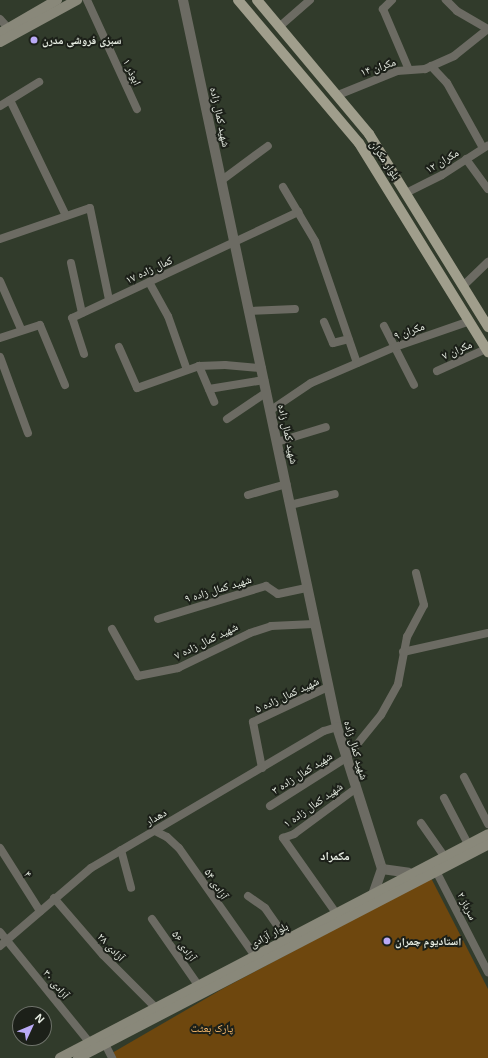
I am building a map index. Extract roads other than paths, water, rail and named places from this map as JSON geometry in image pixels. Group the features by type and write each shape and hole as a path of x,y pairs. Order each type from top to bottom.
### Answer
{"main road":[{"path":"4,30 57,4 77,0"},
{"name":"بلوار مکران","path":"238,0 359,142 487,350"},
{"name":"بلوار مکران","path":"257,0 338,95 369,134 488,327"},
{"path":"0,42 57,4"},
{"name":"بلوار آزادی","path":"60,1058 409,873 488,834"},
{"name":"بلوار آزادی","path":"78,1058 488,845"}],"street":[{"name":"ابوذر ۱","path":"87,0 137,109"},
{"name":"شهید کمال زاده","path":"183,0 271,410 328,688 337,727 355,789 382,869"},
{"path":"279,27 310,0"},
{"path":"392,0 384,8 409,70"},
{"path":"446,0 457,12 488,29"},
{"path":"0,19 4,30"},
{"name":"مکران ۱۴","path":"338,95 390,73 432,66 454,56 488,29"},
{"path":"432,66 447,83 486,146"},
{"path":"0,106 39,82"},
{"path":"10,100 65,214"},
{"path":"222,180 268,146"},
{"name":"مکران ۱۲","path":"406,193 486,146"},
{"path":"466,159 488,189"},
{"path":"283,188 315,241 357,363"},
{"path":"0,239 65,214 90,208 109,300"},
{"name":"کمال زاده ۱۷","path":"84,354 72,318 234,240 298,212"},
{"path":"463,286 488,262"},
{"path":"71,263 82,313"},
{"path":"0,281 21,329"},
{"path":"149,282 168,316 187,370"},
{"path":"250,311 295,309"},
{"name":"مکران ۹","path":"271,410 311,383 395,348 470,321"},
{"path":"324,322 333,343 349,339"},
{"path":"0,338 37,324 44,329 65,385"},
{"path":"384,326 414,385"},
{"path":"119,347 137,388 199,366 225,365 262,368"},
{"name":"مکران ۷","path":"437,371 487,350"},
{"path":"0,357 28,433"},
{"path":"199,366 214,402"},
{"path":"209,389 264,380"},
{"path":"228,420 267,392"},
{"path":"277,442 326,427"},
{"path":"248,495 286,484"},
{"path":"290,505 335,494"},
{"name":"شهید کمال زاده ۳","path":"270,806 346,758 381,715 398,684 407,637 424,605 416,573"},
{"name":"شهید کمال زاده ۹","path":"158,619 266,586 278,594 307,588"},
{"name":"شهید کمال زاده ۷","path":"112,629 138,676 178,668 250,633 271,626 314,624"},
{"path":"403,652 488,633"},
{"name":"شهید کمال زاده ۵","path":"262,768 253,722 328,688"},
{"name":"دهدار","path":"0,946 54,898 91,868 262,768 337,727"},
{"path":"464,777 488,824"},
{"name":"شهید کمال زاده ۱","path":"336,913 283,838 294,834 355,789"},
{"path":"444,798 468,844"},
{"path":"421,823 444,856"},
{"name":"آزادی ۵۴","path":"155,831 167,837 179,848 254,956"},
{"name":"۴","path":"0,848 40,911"},
{"path":"121,850 132,888"},
{"path":"374,892 382,869 409,873"},
{"name":"سرباز ۲","path":"436,871 488,972"},
{"path":"248,896 265,908 287,939"},
{"name":"آزادی ۲۸","path":"54,898 102,954 155,1007"},
{"name":"آزادی ۵۶","path":"152,919 198,985"},
{"name":"آزادی ۳۰","path":"0,932 89,1042"},
{"path":"105,1044 112,1058"}],"place":[{"name":"سبزی فروشی مدرن","path":"34,40"},
{"name":"استادیوم چمران","path":"387,941"}],"district":[{"name":"مکمراد","path":"335,857"}],"park label":[{"name":"پارک بعثت","path":"212,1028"}]}
